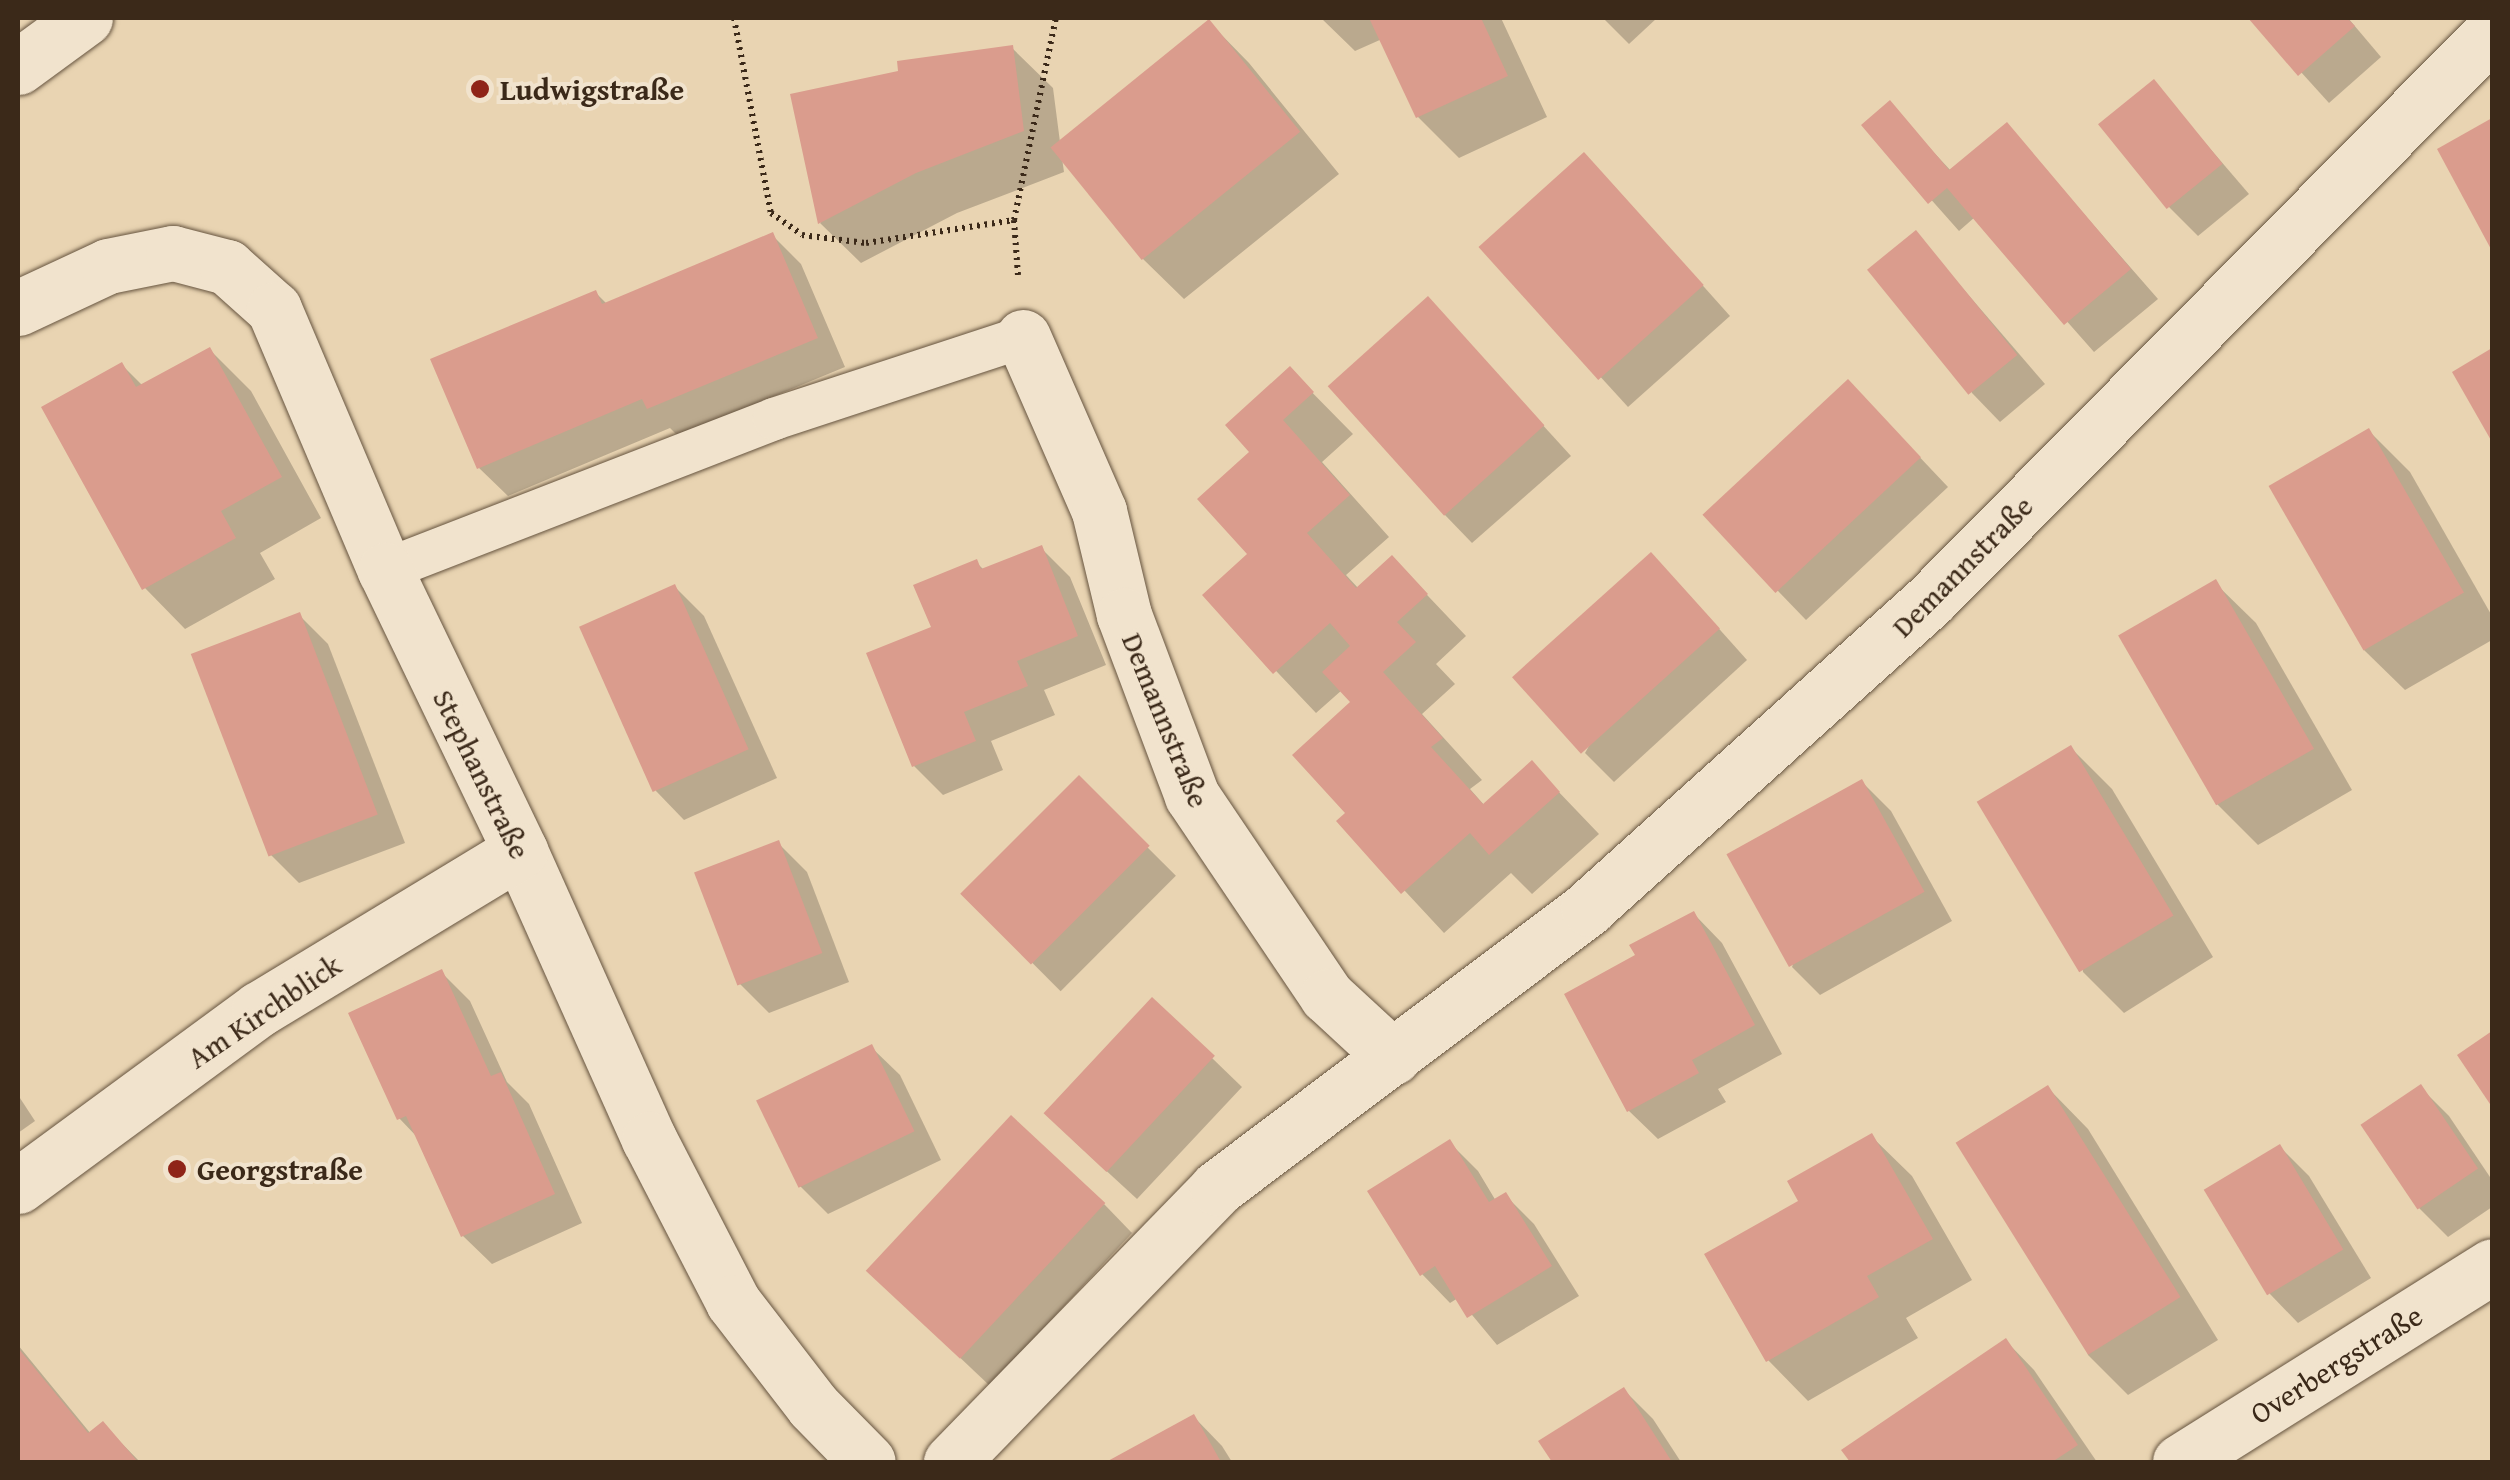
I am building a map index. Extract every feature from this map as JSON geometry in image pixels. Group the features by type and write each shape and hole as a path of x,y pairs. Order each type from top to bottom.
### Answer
{"street":[{"path":"18,67 84,18"},
{"name":"Demannstraße","path":"951,1462 1217,1188 1588,908 1929,602 2492,32"},
{"name":"Stephanstraße","path":"18,308 124,263 173,253 227,267 274,309 385,570 520,851 649,1139 734,1302 814,1406 868,1462"},
{"name":"Demannstraße","path":"1022,336 1098,511 1124,615 1192,796 1326,996 1393,1057"},
{"name":"Am Kirchblick","path":"18,1186 259,1009 520,851"},
{"name":"Overbergstraße","path":"2180,1462 2492,1266"}],"lane":[{"path":"385,570 774,419 1022,336"}],"path":[{"path":"734,18 771,214 802,236 866,243 1014,220"},
{"path":"1022,336 1014,220 1056,18"}],"building":[{"path":"1369,18 1481,18 1508,76 1416,118"},
{"path":"2248,18 2347,18 2355,26 2298,76"},
{"path":"1209,19 1300,132 1142,260 1050,147"},
{"path":"1013,45 1024,131 916,173 818,224 790,94 898,71 897,61"},
{"path":"2154,79 2223,164 2167,209 2098,124"},
{"path":"1890,100 1949,170 2007,122 2131,269 2064,325 1947,188 1928,204 1861,125"},
{"path":"2492,118 2492,251 2437,149"},
{"path":"1584,152 1704,285 1598,380 1478,247"},
{"path":"1916,230 2017,355 1968,395 1867,270"},
{"path":"773,232 818,338 647,409 642,399 477,469 430,359 596,290 602,304"},
{"path":"1428,296 1544,425 1444,516 1328,386"},
{"path":"210,347 282,477 221,511 236,538 142,590 41,407 122,362 136,387"},
{"path":"2492,348 2492,442 2452,372"},
{"path":"1290,366 1314,392 1283,420 1350,495 1307,533 1356,588 1392,555 1428,594 1397,622 1416,642 1383,672 1443,738 1431,747 1483,804 1532,760 1560,792 1489,855 1470,833 1401,894 1336,821 1345,813 1292,755 1350,702 1322,672 1350,646 1330,623 1273,674 1202,595 1247,554 1197,499 1249,452 1225,425"},
{"path":"1848,379 1921,457 1775,593 1702,515"},
{"path":"2369,428 2464,593 2364,651 2269,486"},
{"path":"1042,545 1078,636 1017,661 1028,686 964,712 976,741 912,767 866,653 931,627 913,585 977,559 981,569"},
{"path":"1651,552 1720,629 1581,754 1512,677"},
{"path":"2216,579 2314,749 2216,805 2118,636"},
{"path":"675,584 749,749 653,792 579,627"},
{"path":"300,612 378,815 269,857 191,654"},
{"path":"2071,745 2173,916 2079,972 1977,802"},
{"path":"1079,775 1150,846 1031,965 960,894"},
{"path":"1862,779 1925,892 1789,967 1726,854"},
{"path":"779,840 822,953 737,986 694,873"},
{"path":"1694,911 1755,1025 1692,1060 1699,1073 1627,1112 1564,994 1635,955 1629,945"},
{"path":"442,969 491,1076 501,1072 555,1194 461,1237 406,1116 397,1120 348,1013"},
{"path":"1152,997 1215,1056 1106,1172 1044,1113"},
{"path":"2492,1031 2492,1107 2457,1055"},
{"path":"872,1044 915,1131 799,1188 756,1101"},
{"path":"2421,1084 2478,1169 2418,1209 2360,1125"},
{"path":"2048,1085 2180,1297 2088,1355 1956,1143"},
{"path":"1011,1115 1105,1203 960,1359 866,1271"},
{"path":"1872,1133 1933,1239 1867,1276 1879,1297 1766,1362 1704,1254 1798,1201 1787,1181"},
{"path":"1450,1139 1489,1202 1506,1192 1552,1266 1467,1318 1435,1266 1420,1276 1367,1191"},
{"path":"2280,1144 2343,1249 2267,1295 2204,1190"},
{"path":"2006,1338 2078,1445 2052,1462 1850,1462 1841,1450"},
{"path":"18,1348 88,1433 103,1421 138,1462 18,1462"},
{"path":"1624,1387 1672,1462 1552,1462 1538,1441"},
{"path":"1194,1414 1221,1462 1106,1462"}],"place":[{"name":"Ludwigstraße","path":"480,89"},
{"name":"Georgstraße","path":"177,1169"}]}
